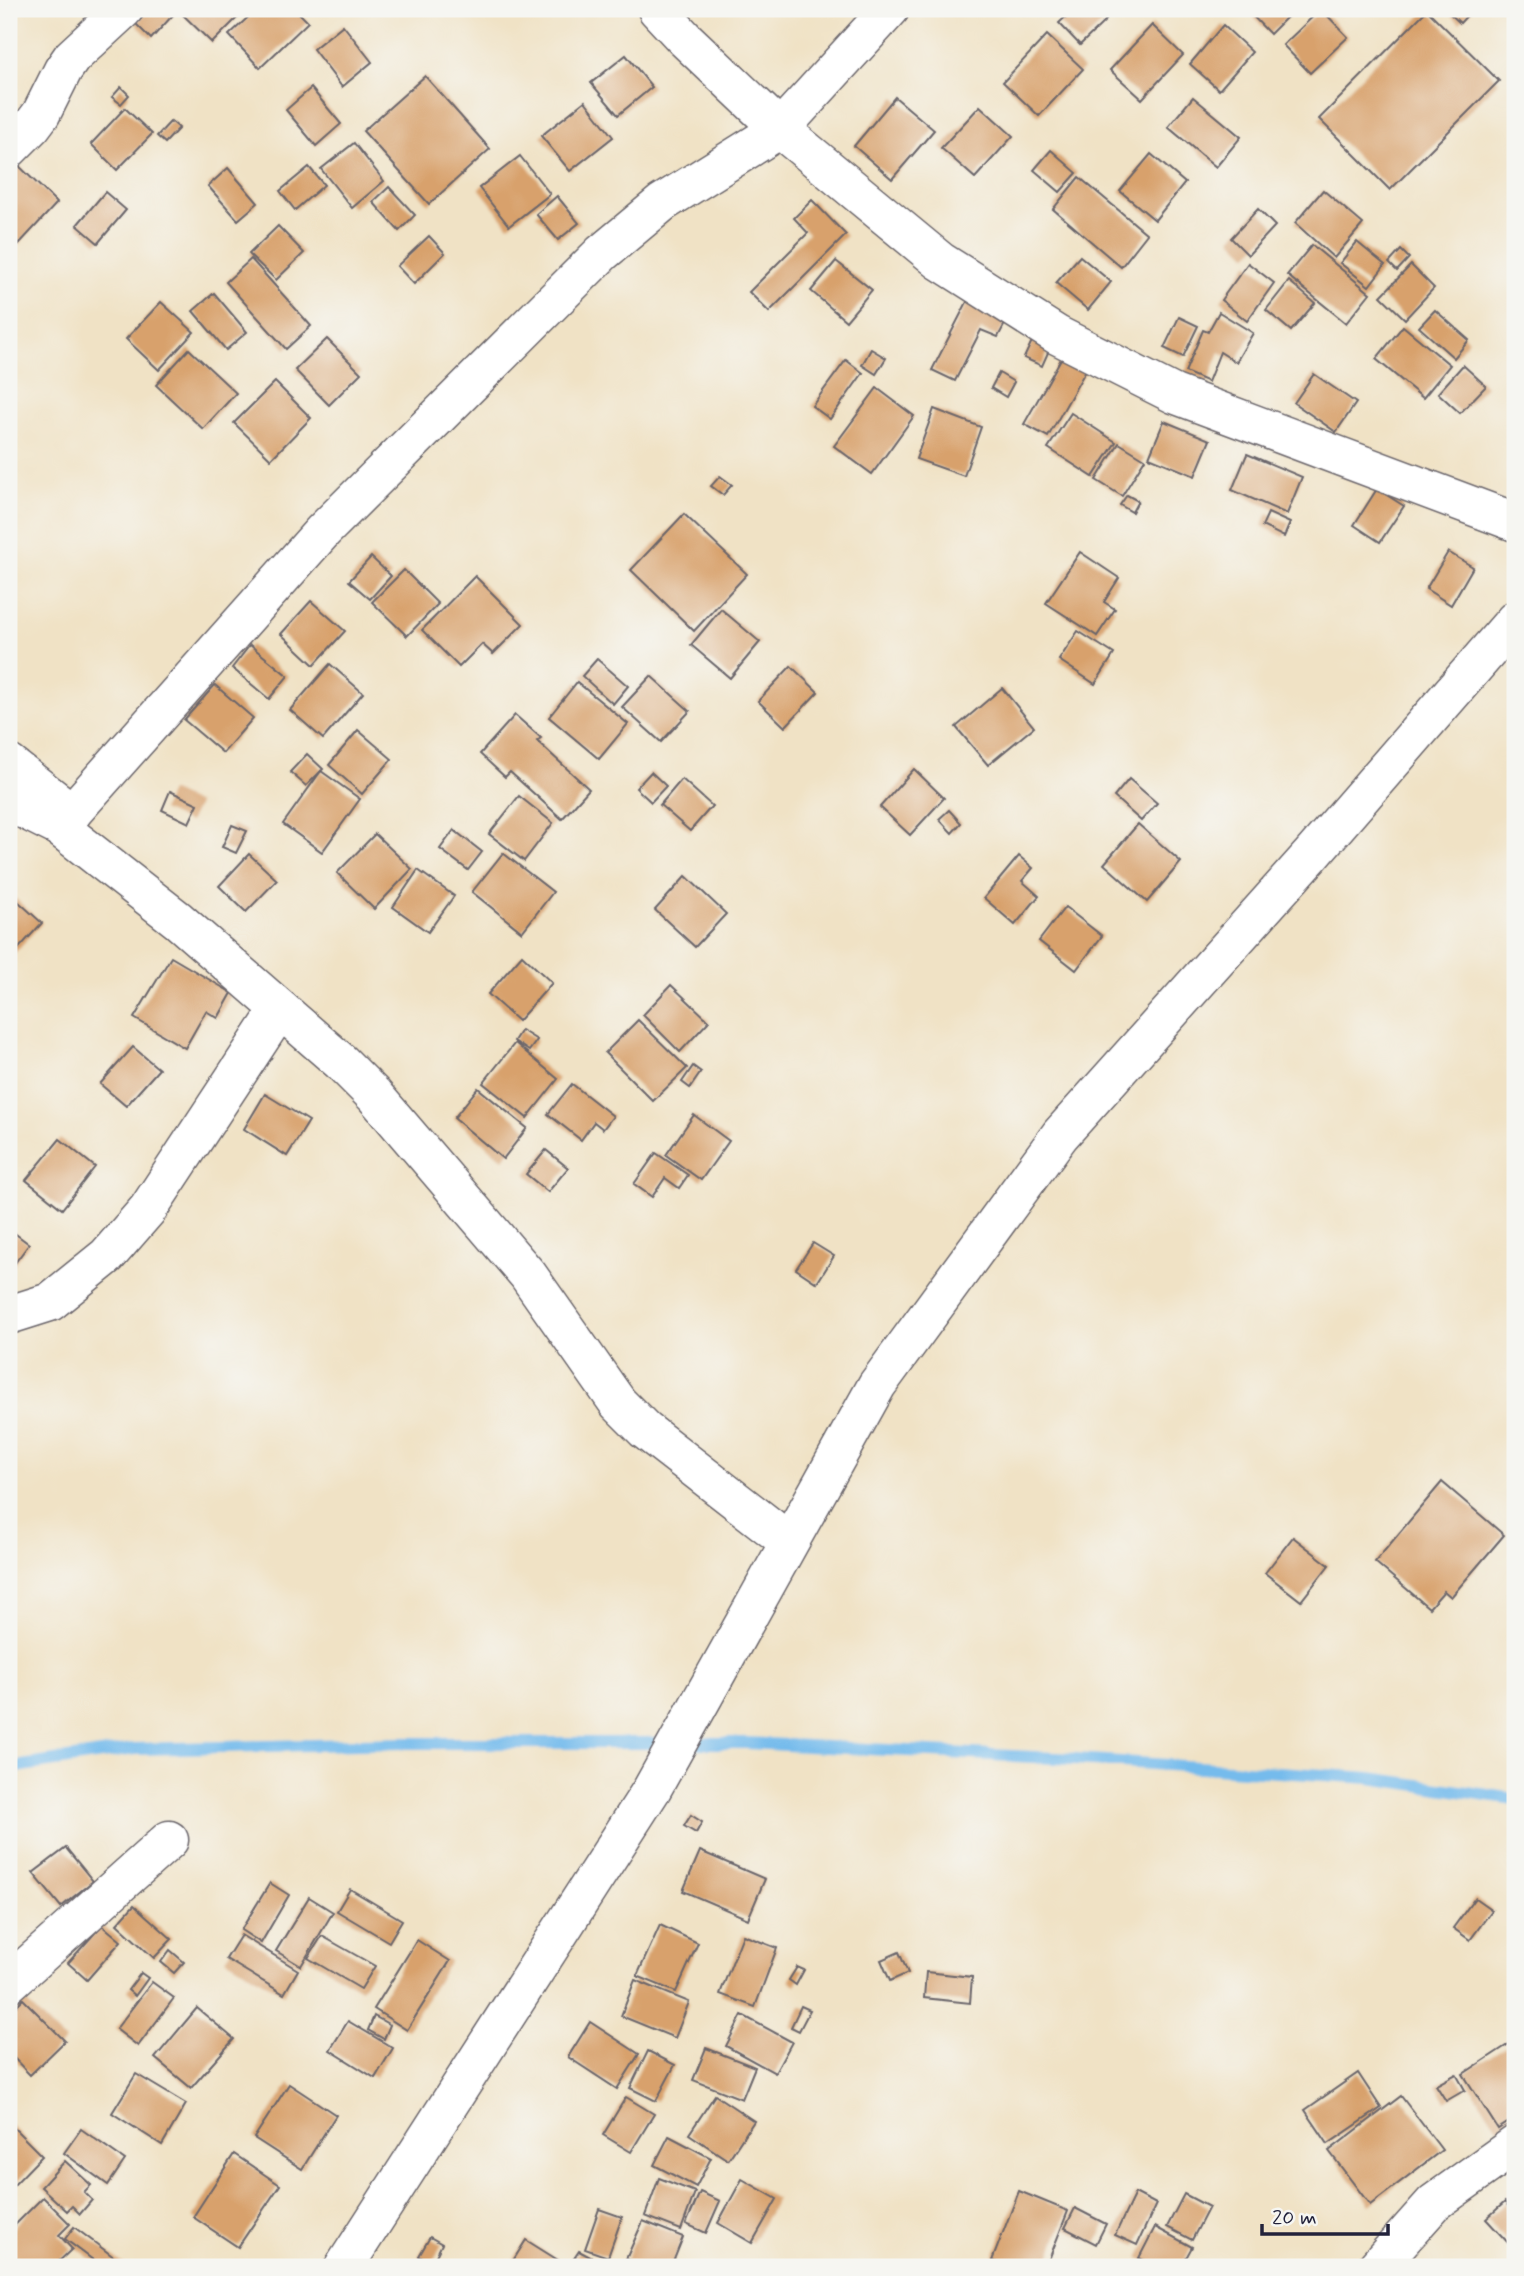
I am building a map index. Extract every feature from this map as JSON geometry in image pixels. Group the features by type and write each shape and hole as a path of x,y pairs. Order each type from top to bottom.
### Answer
{"street":[{"path":"9,149 32,127 41,114 72,57 124,9"},
{"path":"657,9 780,129 940,261 1057,335 1174,394 1515,522"},
{"path":"65,820 323,531 602,253 662,202 780,129 890,9"},
{"path":"344,2267 652,1789 877,1385 1060,1135 1312,855 1515,620"},
{"path":"9,765 65,820 341,1062 374,1095 528,1275 618,1403 645,1430 788,1541"},
{"path":"9,805 65,820"},
{"path":"9,1315 50,1302 107,1256 148,1209 280,1009"},
{"path":"9,1983 169,1840"},
{"path":"1377,2267 1434,2203 1515,2145"}],"building":[{"path":"150,9 166,9 173,15 151,39 136,24"},
{"path":"177,9 228,9 237,18 212,43"},
{"path":"257,9 295,9 308,22 260,68 229,35"},
{"path":"1074,9 1096,9 1106,20 1080,45 1059,23"},
{"path":"1246,9 1295,9 1270,34"},
{"path":"1321,9 1348,37 1310,73 1283,45"},
{"path":"1445,9 1471,9 1472,10 1460,23"},
{"path":"1427,10 1499,81 1390,190 1319,119"},
{"path":"343,25 372,62 342,87 313,49"},
{"path":"1152,25 1183,55 1142,99 1110,70"},
{"path":"1223,25 1252,52 1219,90 1190,64"},
{"path":"1047,35 1083,69 1039,116 1003,82"},
{"path":"626,55 652,87 618,115 591,83"},
{"path":"425,76 490,149 429,204 363,131"},
{"path":"121,87 129,95 121,104 112,97"},
{"path":"311,88 341,124 316,146 286,110"},
{"path":"895,97 934,130 892,179 854,146"},
{"path":"1193,97 1241,137 1216,167 1168,127"},
{"path":"585,101 613,137 570,171 541,136"},
{"path":"980,106 1013,136 975,178 941,148"},
{"path":"125,108 152,134 117,170 91,144"},
{"path":"171,121 179,128 165,143 157,136"},
{"path":"354,143 384,181 352,208 321,169"},
{"path":"1051,150 1077,173 1060,192 1034,170"},
{"path":"1151,154 1185,183 1155,220 1120,191"},
{"path":"520,156 550,194 509,226 479,188"},
{"path":"11,158 57,203 19,244 9,234"},
{"path":"309,167 324,185 295,210 280,191"},
{"path":"228,168 258,203 238,220 208,186"},
{"path":"1079,177 1147,234 1121,267 1053,209"},
{"path":"389,187 415,215 399,231 373,202"},
{"path":"1323,190 1363,224 1334,258 1295,223"},
{"path":"105,192 126,210 98,243 77,225"},
{"path":"557,196 579,223 558,240 536,214"},
{"path":"812,200 846,235 769,312 749,292 808,233 794,218"},
{"path":"1258,209 1275,226 1248,255 1231,238"},
{"path":"278,226 304,253 276,280 249,254"},
{"path":"429,236 445,253 414,284 397,266"},
{"path":"1357,242 1385,265 1369,286 1340,263"},
{"path":"1312,245 1370,293 1346,323 1287,275"},
{"path":"1401,250 1409,258 1397,271 1389,263"},
{"path":"1080,256 1111,282 1088,310 1056,283"},
{"path":"251,259 311,326 286,349 226,282"},
{"path":"836,261 872,290 846,321 811,291"},
{"path":"1248,263 1274,283 1247,321 1221,300"},
{"path":"1411,265 1434,288 1405,319 1381,296"},
{"path":"1289,281 1315,303 1291,331 1266,310"},
{"path":"214,293 247,332 226,350 193,311"},
{"path":"968,300 1007,320 998,337 981,330 955,381 932,370"},
{"path":"161,302 194,332 159,370 126,339"},
{"path":"1435,310 1469,340 1454,358 1419,327"},
{"path":"1219,312 1253,333 1236,362 1220,352 1208,382 1185,372 1203,330 1208,332"},
{"path":"1179,317 1198,326 1183,357 1164,348"},
{"path":"1403,326 1450,365 1423,398 1376,359"},
{"path":"327,339 361,373 329,405 295,370"},
{"path":"1032,341 1050,348 1042,366 1024,358"},
{"path":"189,349 236,393 203,429 156,385"},
{"path":"871,349 886,358 876,374 862,365"},
{"path":"1062,357 1086,370 1048,437 1024,424"},
{"path":"846,360 863,373 830,419 812,406"},
{"path":"1463,365 1486,386 1460,413 1438,393"},
{"path":"999,373 1014,382 1006,397 991,388"},
{"path":"1314,374 1356,403 1336,432 1294,403"},
{"path":"275,382 311,418 271,459 234,423"},
{"path":"877,388 914,416 872,474 834,446"},
{"path":"934,409 981,427 964,476 916,459"},
{"path":"1071,413 1116,442 1093,477 1048,448"},
{"path":"1164,421 1210,440 1195,476 1149,457"},
{"path":"1119,443 1145,459 1122,496 1096,480"},
{"path":"1247,454 1302,477 1287,514 1232,490"},
{"path":"720,476 732,485 723,495 711,486"},
{"path":"1377,489 1404,506 1380,542 1354,525"},
{"path":"1127,495 1138,501 1132,512 1120,505"},
{"path":"1268,513 1290,523 1284,537 1262,526"},
{"path":"684,514 747,574 694,631 631,570"},
{"path":"1080,552 1119,578 1104,602 1115,609 1097,636 1046,603"},
{"path":"1448,552 1473,567 1451,605 1426,589"},
{"path":"371,557 391,576 370,599 349,581"},
{"path":"404,570 438,604 407,636 372,602"},
{"path":"475,576 523,624 493,654 482,644 459,667 422,630"},
{"path":"311,601 345,631 314,665 281,634"},
{"path":"721,609 760,642 730,678 691,645"},
{"path":"1078,631 1114,654 1095,684 1059,660"},
{"path":"250,645 288,676 269,699 232,668"},
{"path":"597,659 628,686 613,704 582,676"},
{"path":"330,664 363,693 323,739 290,710"},
{"path":"791,666 818,692 785,727 758,701"},
{"path":"651,676 690,711 661,742 622,707"},
{"path":"577,682 628,724 599,759 549,717"},
{"path":"215,685 253,718 223,753 184,720"},
{"path":"1002,688 1034,727 988,765 956,727"},
{"path":"515,715 541,738 537,741 589,789 562,819 510,772 505,777 480,754"},
{"path":"358,730 392,759 362,794 329,765"},
{"path":"307,754 323,769 306,786 290,772"},
{"path":"914,769 944,798 910,835 880,807"},
{"path":"321,771 360,799 322,852 283,824"},
{"path":"651,772 666,786 651,802 636,788"},
{"path":"682,779 712,806 690,831 660,805"},
{"path":"1129,779 1157,803 1141,821 1114,797"},
{"path":"170,791 198,804 189,823 162,810"},
{"path":"519,796 553,823 524,861 489,834"},
{"path":"949,810 961,823 952,833 939,819"},
{"path":"1138,824 1181,862 1147,902 1104,864"},
{"path":"232,825 247,831 236,853 222,847"},
{"path":"454,830 482,852 468,870 440,849"},
{"path":"375,834 412,869 374,909 337,873"},
{"path":"503,853 553,892 522,932 472,892"},
{"path":"249,854 277,880 246,912 219,886"},
{"path":"1019,856 1033,868 1022,881 1039,896 1015,925 984,898"},
{"path":"418,870 454,896 428,932 393,907"},
{"path":"686,876 726,914 695,947 655,910"},
{"path":"9,893 42,923 9,959"},
{"path":"1065,907 1102,936 1076,970 1039,941"},
{"path":"522,955 552,983 518,1021 488,994"},
{"path":"171,957 232,993 218,1018 206,1011 185,1048 134,1018"},
{"path":"671,985 709,1021 680,1052 643,1015"},
{"path":"638,1020 687,1068 653,1101 605,1053"},
{"path":"521,1030 537,1040 529,1051 514,1041"},
{"path":"515,1043 558,1079 527,1118 483,1083"},
{"path":"133,1047 159,1069 126,1106 100,1084"},
{"path":"693,1066 701,1072 690,1088 682,1082"},
{"path":"572,1084 613,1116 603,1129 594,1122 581,1140 548,1114"},
{"path":"478,1088 527,1128 503,1159 454,1118"},
{"path":"265,1094 309,1121 287,1156 244,1129"},
{"path":"694,1115 729,1141 701,1180 666,1155"},
{"path":"60,1139 95,1167 62,1209 26,1180"},
{"path":"546,1150 568,1168 548,1192 526,1174"},
{"path":"656,1153 688,1175 679,1188 665,1178 652,1197 634,1184"},
{"path":"9,1229 29,1244 9,1271"},
{"path":"813,1243 834,1256 817,1283 796,1269"},
{"path":"1442,1482 1504,1535 1451,1597 1444,1591 1429,1608 1375,1562"},
{"path":"1293,1537 1329,1565 1301,1601 1265,1573"},
{"path":"691,1815 702,1822 696,1833 684,1826"},
{"path":"66,1848 93,1881 61,1907 33,1873"},
{"path":"700,1851 765,1879 748,1919 683,1891"},
{"path":"270,1883 289,1895 261,1943 241,1930"},
{"path":"350,1889 402,1920 389,1942 337,1911"},
{"path":"309,1897 333,1912 301,1966 276,1951"},
{"path":"1475,1898 1492,1910 1470,1940 1453,1928"},
{"path":"134,1905 172,1939 154,1958 117,1924"},
{"path":"102,1925 121,1941 87,1980 68,1963"},
{"path":"660,1925 698,1943 676,1992 637,1976"},
{"path":"241,1935 298,1970 284,1994 226,1959"},
{"path":"743,1935 777,1948 755,2007 720,1994"},
{"path":"322,1936 375,1966 361,1989 308,1958"},
{"path":"417,1940 450,1961 407,2030 374,2009"},
{"path":"170,1950 184,1962 174,1973 161,1962"},
{"path":"899,1952 908,1973 890,1981 881,1960"},
{"path":"797,1967 804,1970 796,1985 789,1980"},
{"path":"926,1972 972,1977 970,2003 924,1998"},
{"path":"141,1973 148,1978 135,1996 128,1990"},
{"path":"635,1980 689,2002 675,2038 621,2016"},
{"path":"152,1982 174,1998 138,2046 116,2029"},
{"path":"23,1999 65,2041 30,2075 9,2053 9,2013"},
{"path":"801,2006 810,2010 799,2031 791,2027"},
{"path":"197,2008 234,2039 191,2088 155,2058"},
{"path":"742,2015 792,2042 775,2073 726,2046"},
{"path":"374,2016 390,2025 384,2039 368,2030"},
{"path":"348,2021 393,2048 375,2078 330,2050"},
{"path":"590,2022 639,2054 617,2089 568,2057"},
{"path":"1515,2040 1515,2118 1498,2129 1463,2074"},
{"path":"706,2048 755,2067 742,2099 693,2080"},
{"path":"648,2051 675,2065 656,2101 630,2088"},
{"path":"1358,2073 1381,2108 1328,2144 1305,2110"},
{"path":"136,2074 186,2104 162,2145 112,2113"},
{"path":"1456,2074 1465,2090 1446,2101 1436,2085"},
{"path":"289,2084 336,2115 302,2169 254,2138"},
{"path":"715,2095 754,2121 728,2160 689,2134"},
{"path":"1401,2096 1442,2150 1370,2205 1329,2151"},
{"path":"626,2097 654,2114 631,2152 603,2135"},
{"path":"9,2123 42,2156 9,2190"},
{"path":"81,2129 125,2160 108,2185 64,2153"},
{"path":"669,2136 711,2158 696,2187 654,2165"},
{"path":"234,2154 280,2185 238,2247 193,2217"},
{"path":"65,2161 91,2185 84,2192 92,2200 80,2214 72,2206 67,2211 41,2187"},
{"path":"659,2178 695,2192 681,2230 645,2216"},
{"path":"742,2179 777,2199 752,2243 718,2223"},
{"path":"1019,2191 1068,2211 1046,2267 1009,2267 992,2261"},
{"path":"700,2192 720,2201 706,2233 686,2224"},
{"path":"1135,2193 1156,2204 1137,2245 1115,2235"},
{"path":"1184,2194 1209,2207 1192,2240 1167,2227"},
{"path":"43,2197 70,2224 59,2235 72,2249 53,2267 25,2267 9,2250 9,2231"},
{"path":"1505,2202 1515,2214 1515,2244 1512,2247 1486,2219"},
{"path":"1075,2208 1106,2224 1096,2244 1065,2228"},
{"path":"599,2209 622,2217 608,2257 585,2249"},
{"path":"643,2221 683,2237 671,2267 647,2267 626,2259"},
{"path":"74,2227 127,2267 94,2267 97,2263 65,2239"},
{"path":"1155,2227 1192,2247 1181,2267 1157,2267 1139,2258"},
{"path":"430,2237 442,2244 432,2264 419,2256"},
{"path":"526,2240 569,2267 509,2267"},
{"path":"579,2251 594,2259 589,2267 573,2260"}],"waterway":[{"path":"9,1768 134,1749 404,1743 746,1743 1075,1759 1370,1778 1515,1799"}]}
